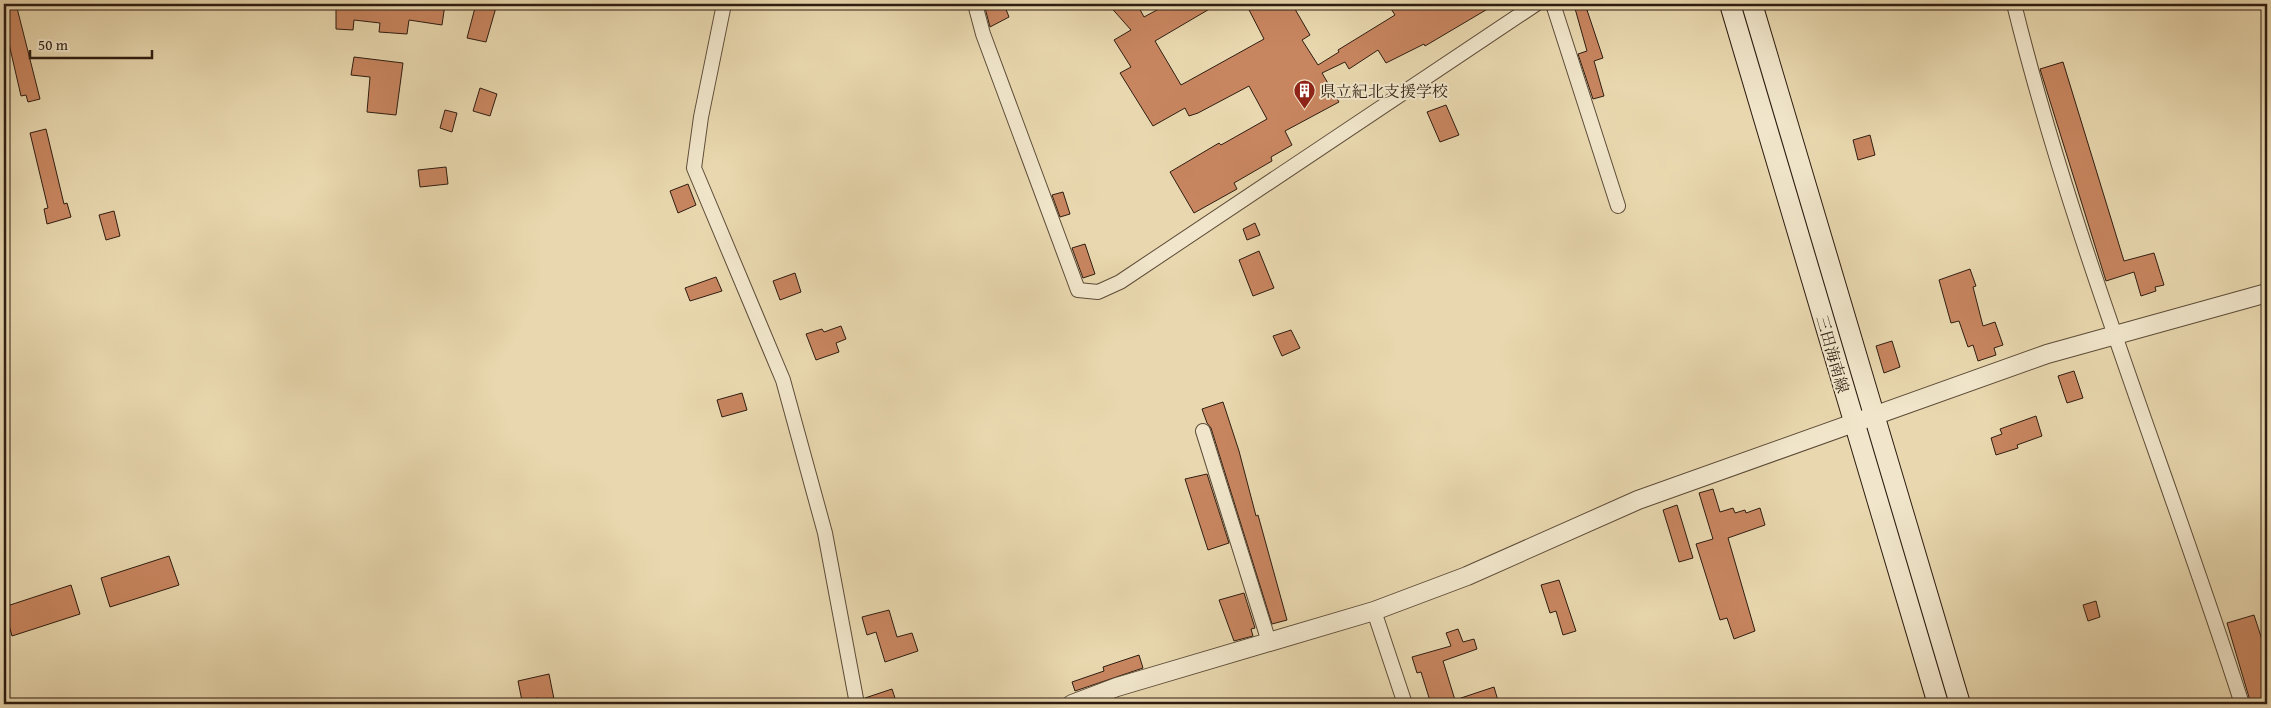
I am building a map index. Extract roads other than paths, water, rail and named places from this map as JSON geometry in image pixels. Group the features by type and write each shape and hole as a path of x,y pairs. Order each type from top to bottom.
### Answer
{"main road":[{"name":"三田海南線","path":"1730,4 1938,704"},
{"name":"三田海南線","path":"1752,4 1960,704"}],"street":[{"path":"724,4 701,117 694,168 782,380 825,533 857,704"},
{"path":"974,4 983,34 1078,290 1098,292 1120,282 1536,4"},
{"path":"1553,4 1618,206"},
{"path":"2014,4 2028,58 2114,336 2211,608 2242,704"},
{"path":"1072,704 1118,687 1374,611 1467,576 1638,500 2047,354 2267,293"},
{"path":"1203,430 1269,642"},
{"path":"1374,611 1405,704"}],"place":[{"name":"県立紀北支援学校","path":"1304,110"}]}
